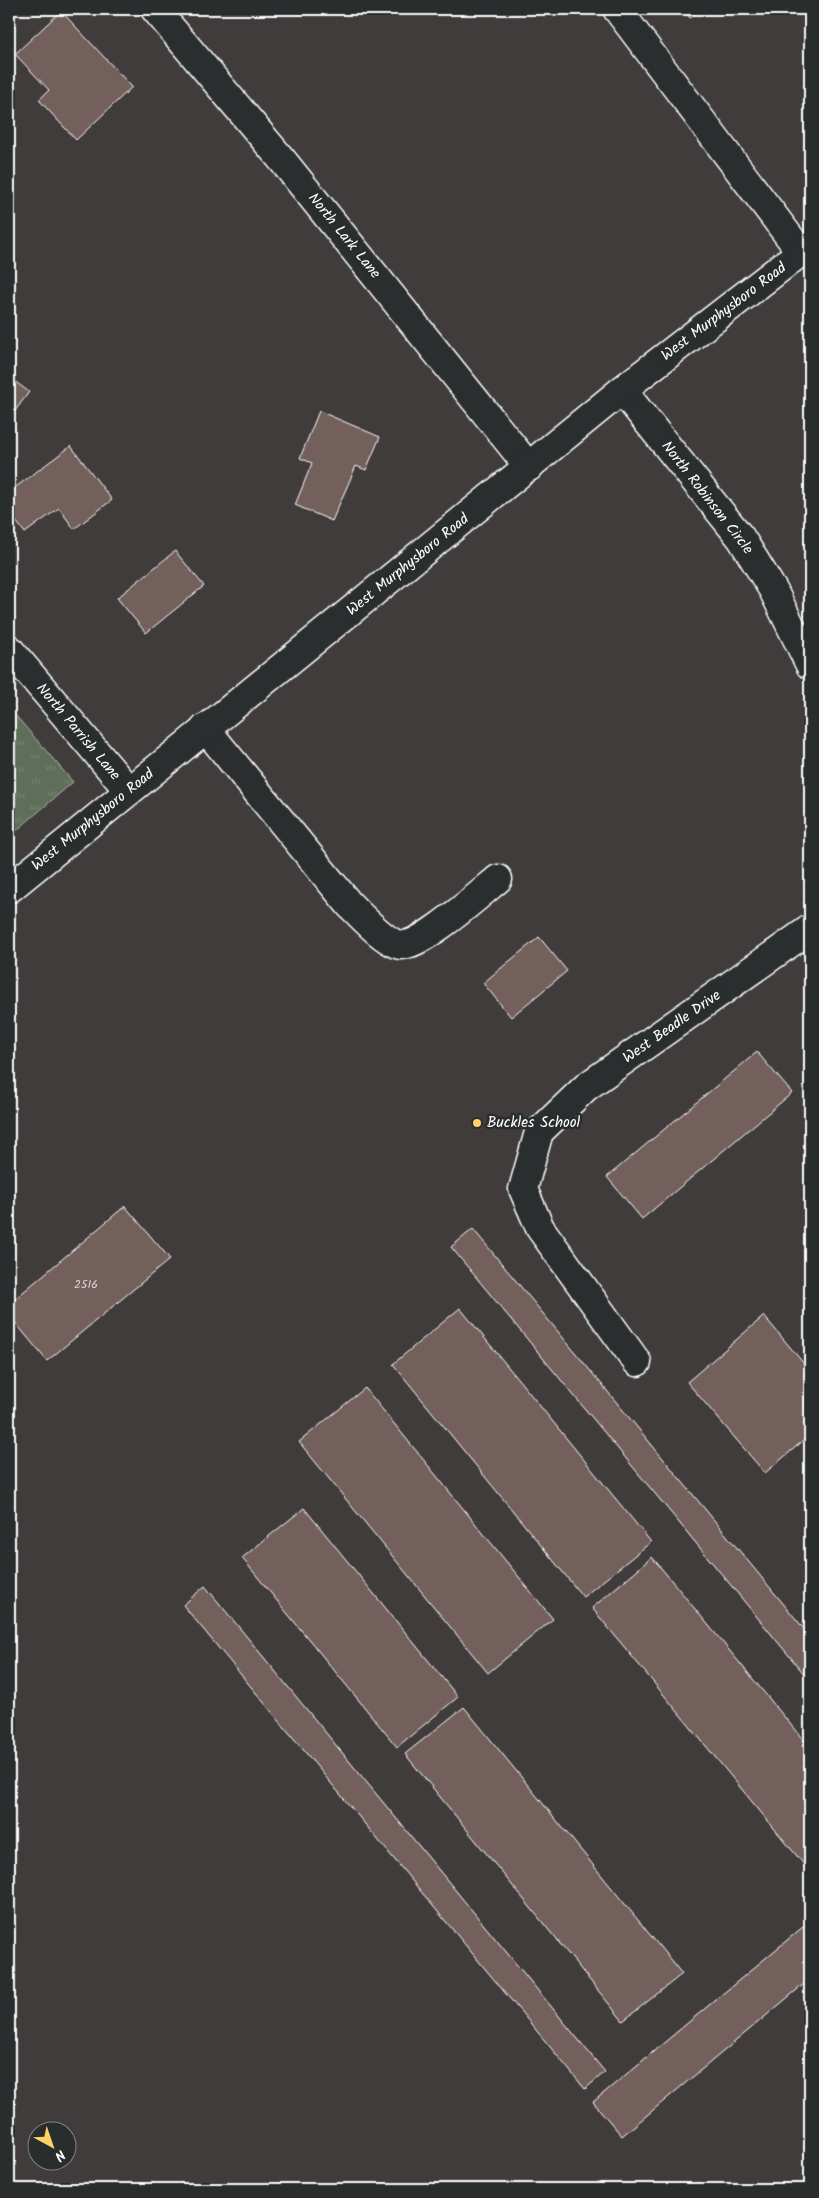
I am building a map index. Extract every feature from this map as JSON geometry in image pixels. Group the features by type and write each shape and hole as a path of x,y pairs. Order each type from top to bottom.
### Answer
{"street":[{"name":"North Lark Lane","path":"155,9 283,161 529,467"},
{"path":"616,9 806,249"},
{"name":"West Murphysboro Road","path":"9,889 622,390 806,249"},
{"name":"North Robinson Circle","path":"622,390 741,538 773,590 810,665"},
{"name":"North Parrish Lane","path":"9,649 129,791"},
{"path":"205,728 349,904 371,926 400,945 412,943 428,935 498,879"},
{"name":"West Beadle Drive","path":"637,1362 540,1228 523,1189 539,1132 586,1087 810,929"}],"green space":[{"path":"9,708 73,782 9,837"}],"building":[{"path":"682,9 701,9 690,18"},
{"path":"61,11 132,87 76,140 39,100 49,90 15,54"},
{"path":"9,377 29,392 9,419"},
{"path":"319,411 380,437 366,470 356,466 332,521 295,505 312,463 300,458"},
{"path":"71,446 112,500 74,529 59,508 25,533 9,512 9,492"},
{"path":"175,551 204,586 146,633 117,598"},
{"path":"539,937 567,971 511,1017 483,983"},
{"path":"757,1052 792,1093 642,1219 607,1177"},
{"path":"125,1206 170,1259 47,1361 9,1315 9,1304"},
{"path":"473,1229 810,1636 810,1681 451,1247"},
{"path":"460,1308 651,1542 583,1597 393,1364"},
{"path":"764,1316 810,1371 810,1435 765,1473 687,1382"},
{"path":"365,1388 553,1619 488,1673 299,1442"},
{"path":"304,1508 458,1697 397,1747 242,1558"},
{"path":"652,1557 810,1748 810,1864 806,1867 592,1608"},
{"path":"205,1586 605,2072 585,2089 183,1605"},
{"path":"464,1707 682,1974 623,2021 405,1754"},
{"path":"810,1921 810,1979 622,2136 593,2102"}],"place":[{"name":"Buckles School","path":"477,1123"}]}
